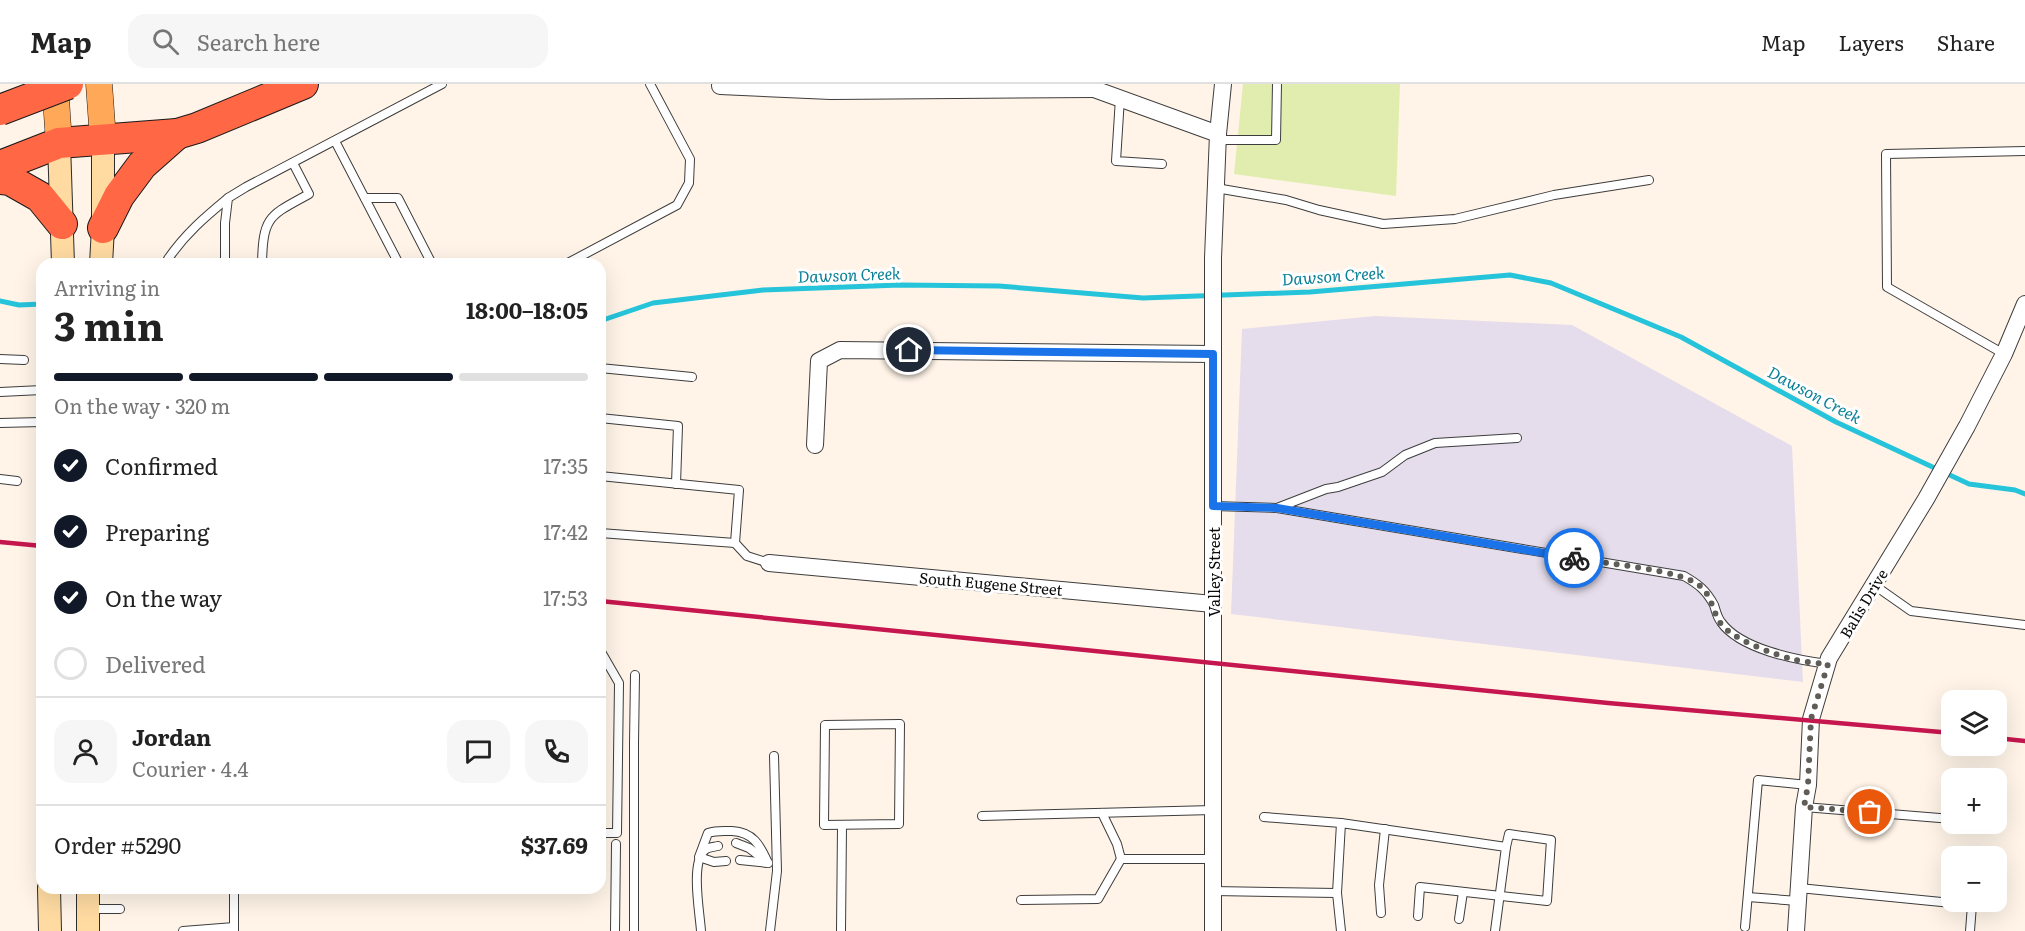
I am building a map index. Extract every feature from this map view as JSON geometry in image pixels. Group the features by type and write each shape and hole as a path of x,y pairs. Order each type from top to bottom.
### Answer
{"highway":[{"path":"0,110 69,84"},
{"path":"0,166 59,143 177,134 303,84"},
{"path":"103,228 119,196 142,165 177,134"},
{"path":"0,179 10,180 40,197 62,224"}],"main road":[{"path":"56,84 63,258"},
{"path":"99,84 103,139 101,258"},
{"path":"50,894 50,931"}],"street":[{"name":"Valley Street","path":"1213,931 1213,258 1218,137 1223,84"},
{"path":"720,86 1094,86 1218,137"},
{"name":"Balis Drive","path":"1796,931 1811,719 1829,658 1926,499 1967,426 2021,326 2025,304"},
{"path":"816,445 819,361 840,350 1213,353"},
{"name":"South Eugene Street","path":"769,563 1213,604"}],"lane":[{"path":"169,258 197,223 228,198 442,84"},
{"path":"577,258 677,205 688,183 690,159 650,84"},
{"path":"1218,137 1276,140 1277,84"},
{"path":"1120,98 1116,161 1162,164"},
{"path":"334,141 396,258"},
{"path":"2004,354 1887,287 1886,154 2025,151"},
{"path":"262,258 263,240 269,219 281,209 309,194 292,163"},
{"path":"1216,188 1286,200 1383,224 1455,219 1554,195 1649,180"},
{"path":"225,258 228,198"},
{"path":"365,198 398,198 429,258"},
{"path":"0,359 24,360"},
{"path":"606,369 693,377"},
{"path":"0,392 36,390"},
{"path":"606,419 678,426 676,484"},
{"path":"0,423 36,422"},
{"path":"1277,508 1326,489 1382,472 1405,455 1435,443 1517,438"},
{"path":"606,478 739,490 735,543"},
{"path":"0,479 17,480"},
{"path":"1213,506 1277,508 1684,576 1701,586 1714,606 1719,620 1729,632 1759,647 1792,659 1828,664"},
{"path":"606,532 735,543 747,556 769,563"},
{"path":"1874,585 1911,611 2025,625"},
{"path":"606,660 619,683 617,833 606,833"},
{"path":"634,931 635,675"},
{"path":"900,724 899,824 842,826 824,825 825,725 900,724"},
{"path":"770,931 777,871 774,756"},
{"path":"1745,927 1758,780 1808,785"},
{"path":"1804,807 1941,818"},
{"path":"982,816 1213,810"},
{"path":"1021,900 1098,899 1121,859 1117,844 1102,813"},
{"path":"1264,817 1341,823 1506,847"},
{"path":"1341,823 1337,892 1341,931"},
{"path":"841,931 842,826"},
{"path":"1381,913 1379,885 1385,829"},
{"path":"701,931 697,881 699,857 708,833 717,830 743,832 759,843 768,863"},
{"path":"1418,916 1420,887 1499,897 1547,901 1551,840 1509,834 1506,847 1499,897 1495,931"},
{"path":"736,843 749,848 777,871"},
{"path":"615,931 616,844"},
{"path":"699,857 706,849 718,846"},
{"path":"699,857 714,862 726,861"},
{"path":"1121,859 1214,859"},
{"path":"740,860 768,863"},
{"path":"1213,891 1337,892"},
{"path":"1459,919 1462,892"},
{"path":"183,931 234,929 234,894"},
{"path":"1748,897 1799,895 1972,905 1970,931"},
{"path":"93,931 88,915 120,909"}],"shaded area":[{"path":"1375,316 1572,325 1792,446 1803,682 1231,614 1242,329"}],"green space":[{"path":"1243,84 1400,84 1396,196 1234,174"}],"waterway":[{"name":"Dawson Creek","path":"606,319 653,303 763,290 900,285 999,286 1143,298 1310,292 1510,275 1551,283 1681,337 1836,422 1969,484 2015,490 2025,494"},
{"name":"Dawson Creek","path":"0,301 19,305 36,304"}],"railway":[{"path":"0,542 36,545"},
{"path":"606,602 1608,703 1941,732"},
{"path":"2007,739 2025,741"}],"way so far":[{"path":"1574,558 1684,576 1701,586 1714,606 1719,620 1729,632 1759,647 1792,659 1828,664 1811,719 1808,785 1804,807 1870,812"}],"route":[{"path":"909,350 1213,354 1213,506 1277,508 1574,558"}]}
